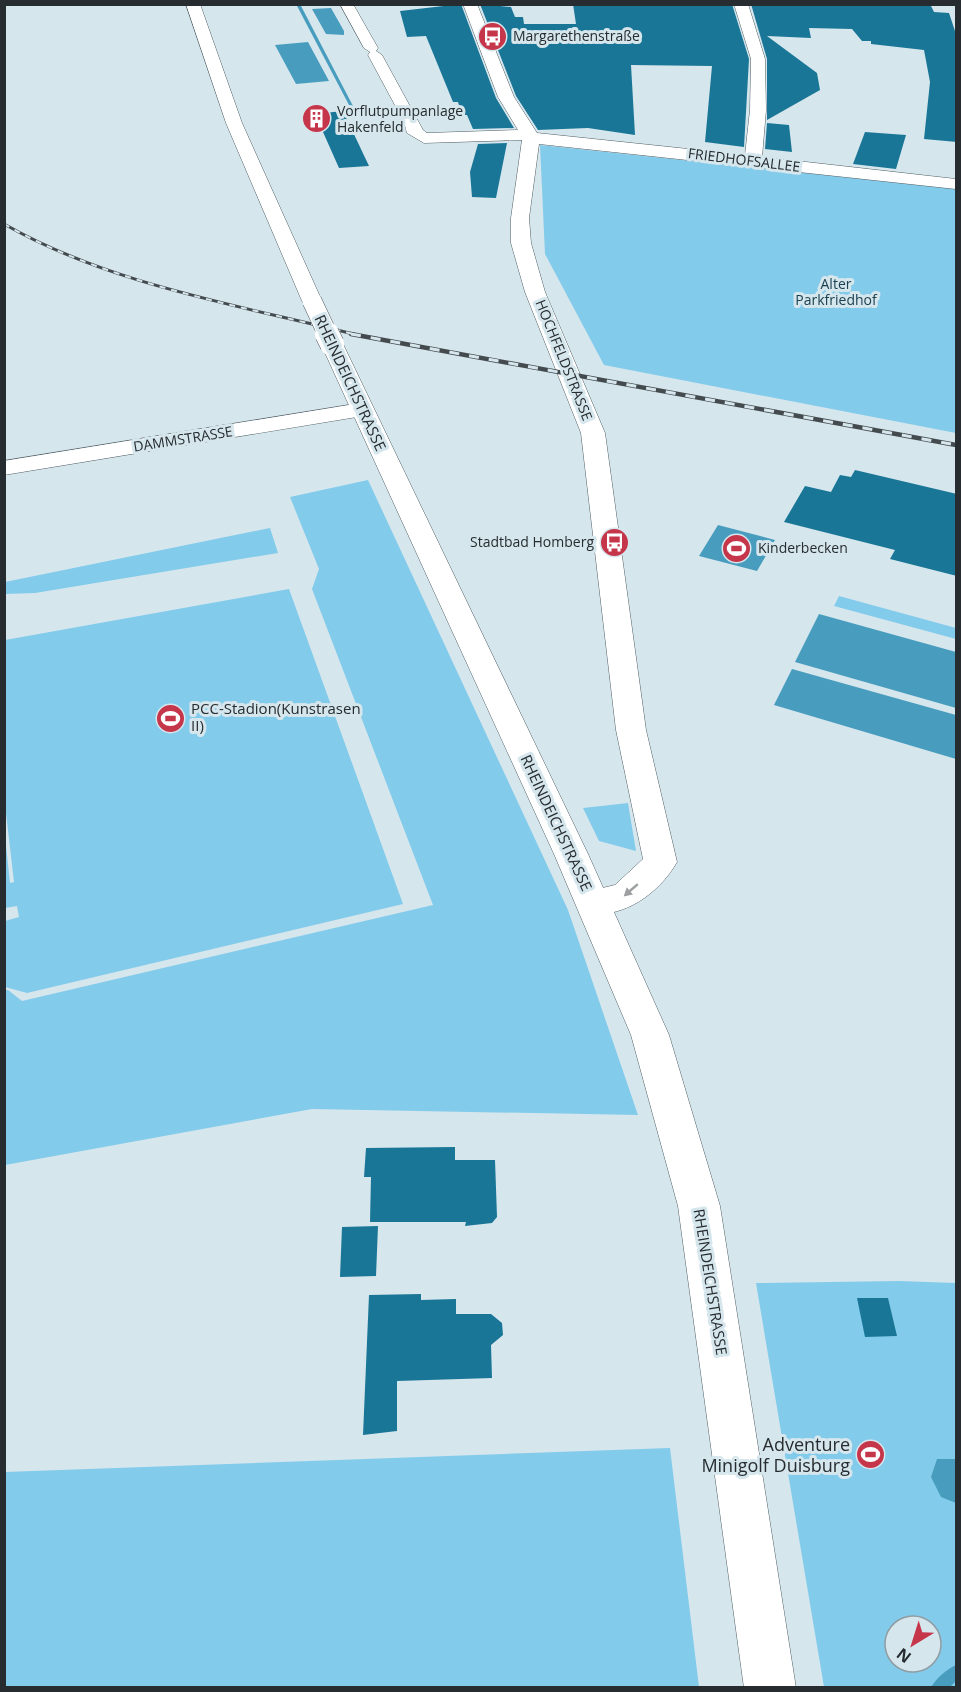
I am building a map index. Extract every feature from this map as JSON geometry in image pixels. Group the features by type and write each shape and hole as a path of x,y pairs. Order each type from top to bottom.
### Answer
{"street":[{"name":"RHEINDEICHSTRASSE","path":"193,4 234,123 312,300 361,410 593,903 650,1035 699,1206 770,1688"},
{"name":"FRIEDHOFSALLEE","path":"346,4 412,122 415,133 424,138 531,136 957,184"},
{"path":"470,4 502,88 531,136"},
{"path":"741,4 758,59 758,110 753,161"},
{"name":"HOCHFELDSTRASSE","path":"531,136 523,191 521,242 541,306 582,396 593,433 631,730 660,862 625,896 593,903"},
{"name":"DAMMSTRASSE","path":"4,468 361,410"}],"green space":[{"name":"Alter Parkfriedhof","path":"540,145 956,189 956,433 604,365 545,254"},
{"path":"368,480 568,910 638,1115 312,1109 5,1165 5,990 22,1001 433,905 312,589 319,569 290,497"},
{"path":"270,528 278,553 35,593 5,594 5,582"},
{"name":"PCC-Stadion(Kunstrasen II)","path":"289,589 403,904 27,993 5,987 5,921 19,917 17,906 5,908 5,836 10,883 14,882 4,796 5,640"},
{"path":"839,596 956,628 956,639 834,606"},
{"path":"628,803 636,851 599,841 583,808"},
{"name":"Adventure Minigolf Duisburg","path":"899,1281 956,1283 956,1687 824,1687 756,1283"},
{"path":"670,1448 699,1687 5,1687 5,1472"}],"shaded area":[{"path":"331,8 344,35 326,34 312,9"},
{"path":"308,42 329,81 296,84 275,45"},
{"name":"Kinderbecken","path":"718,525 775,540 757,571 699,556"},
{"path":"819,614 956,652 956,708 795,662"},
{"path":"792,669 956,715 956,759 774,705"},
{"path":"937,1459 956,1459 956,1503 941,1497 931,1477"}],"building":[{"path":"461,4 496,98 514,128 473,129 467,115 462,115 458,102 453,102 426,36 407,37 400,11"},
{"path":"480,4 511,7 515,17 523,17 524,24 576,24 573,4 732,4 749,59 744,147 705,142 712,66 631,65 635,135 588,128 538,130 516,96"},
{"path":"751,4 930,4 934,12 949,13 957,37 957,142 924,139 930,82 924,50 871,44 871,41 862,41 852,29 809,28 811,38 767,36 817,73 820,90 767,120 767,59"},
{"path":"343,111 369,166 339,168 315,114"},
{"path":"767,123 789,125 792,152 765,149"},
{"path":"865,132 906,135 896,169 853,164"},
{"path":"507,143 496,198 472,197 470,172 478,144"},
{"path":"855,470 957,494 957,576 890,559 895,550 784,522 805,486 831,492 840,475 851,477"},
{"path":"455,1147 455,1160 495,1160 497,1217 492,1223 465,1226 466,1222 370,1222 371,1177 364,1177 366,1148"},
{"path":"378,1226 376,1276 340,1277 342,1227"},
{"path":"421,1294 421,1300 456,1299 456,1314 491,1314 502,1323 503,1335 491,1345 492,1378 397,1381 397,1431 363,1435 369,1295"},
{"path":"857,1298 888,1298 897,1336 865,1337"}],"waterway":[{"path":"298,4 351,105"},
{"path":"938,1688 956,1672"}],"railway":[{"path":"4,224 45,245 132,278 222,303 357,335"},
{"path":"351,334 956,445"}],"place":[{"name":"Margarethenstraße","path":"492,36"},
{"name":"Vorflutpumpanlage Hakenfeld","path":"316,119"},
{"name":"Stadtbad Homberg","path":"615,542"},
{"name":"Kinderbecken","path":"737,548"},
{"name":"PCC-Stadion(Kunstrasen II)","path":"170,718"},
{"name":"Adventure Minigolf Duisburg","path":"871,1455"}]}
